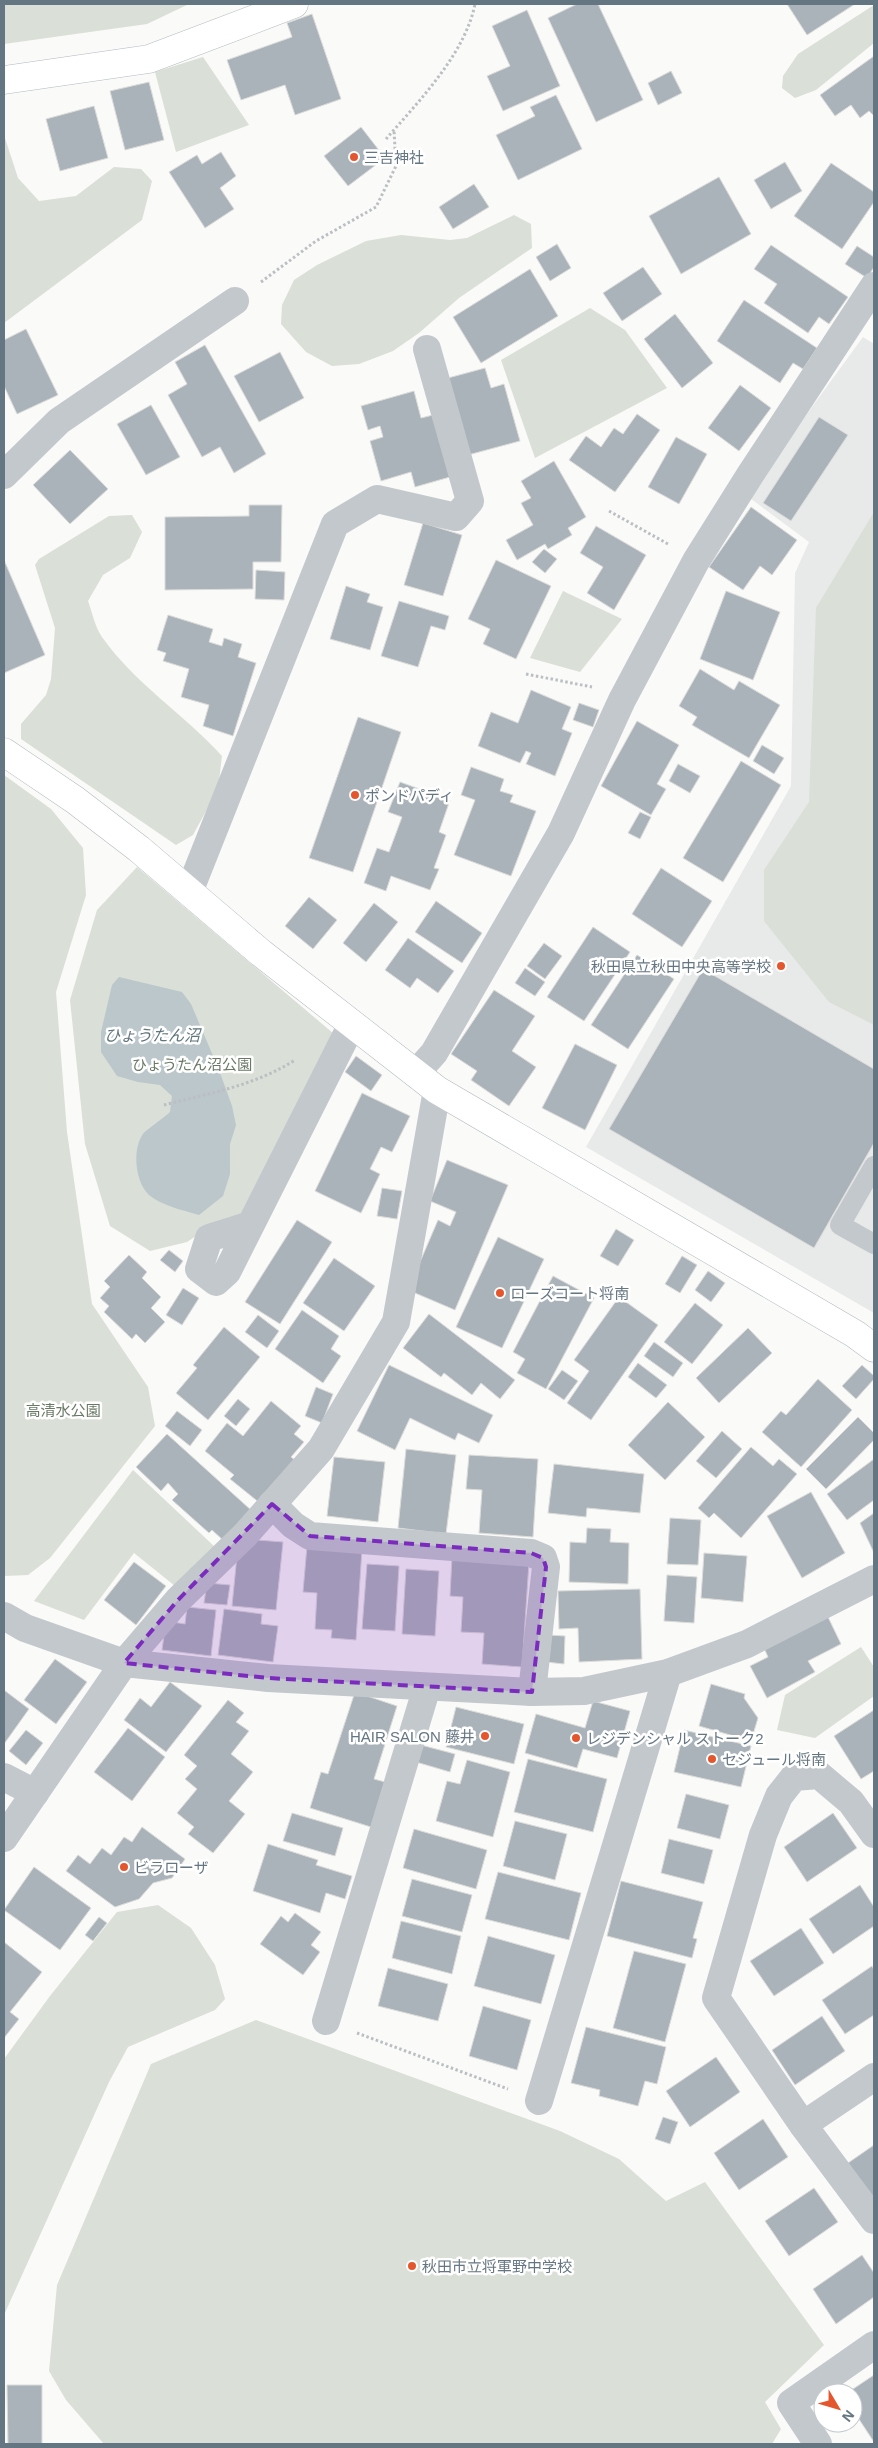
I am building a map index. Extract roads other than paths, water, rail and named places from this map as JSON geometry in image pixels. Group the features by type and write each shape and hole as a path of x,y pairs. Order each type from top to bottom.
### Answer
{"street":[{"path":"4,80 149,59 294,4"},
{"path":"4,1838 124,1663 178,1600 245,1535 321,1449 396,1322 426,1081 434,1053 561,833 622,700 696,561 750,474 874,286"},
{"path":"4,475 59,422 235,301"},
{"path":"190,892 335,524 377,498 456,517 470,501 427,349"},
{"path":"4,752 75,800 139,849 261,954 426,1081 855,1334 874,1348"},
{"path":"250,1225 352,1024"},
{"path":"272,1504 293,1525 310,1536 531,1553 543,1558 546,1567 532,1692"},
{"path":"4,1616 25,1628 124,1663 268,1678 532,1692 584,1691 668,1673 747,1644 874,1579"},
{"path":"539,2101 668,1673"},
{"path":"326,2021 427,1687"},
{"path":"874,1834 850,1802 819,1775 794,1777 779,1796 763,1836 716,1998 803,2125 874,2220"},
{"path":"4,1777 35,1793"},
{"path":"803,2125 874,2077"},
{"path":"818,2444 792,2403 874,2345"}],"lane":[{"path":"874,1166 840,1225 874,1244"}],"water":[{"name":"ひょうたん沼","path":"119,977 182,992 191,1004 232,1106 236,1125 230,1144 230,1174 223,1196 199,1215 154,1199 144,1189 138,1174 136,1156 140,1140 145,1132 170,1112 172,1096 160,1085 138,1082 117,1076 101,1052 101,1032 112,985"}],"place":[{"name":"三吉神社","path":"354,157"},
{"name":"ポンドパディ","path":"355,795"},
{"name":"秋田県立秋田中央高等学校","path":"781,966"},
{"name":"ローズコート将南","path":"500,1293"},
{"name":"HAIR SALON 藤井","path":"485,1736"},
{"name":"レジデンシャル ストーク2","path":"576,1738"},
{"name":"セジュール将南","path":"712,1759"},
{"name":"ビラローザ","path":"124,1867"},
{"name":"秋田市立将軍野中学校","path":"412,2266"}],"park label":[{"name":"ひょうたん沼公園","path":"192,1064"},
{"name":"高清水公園","path":"63,1410"}]}
